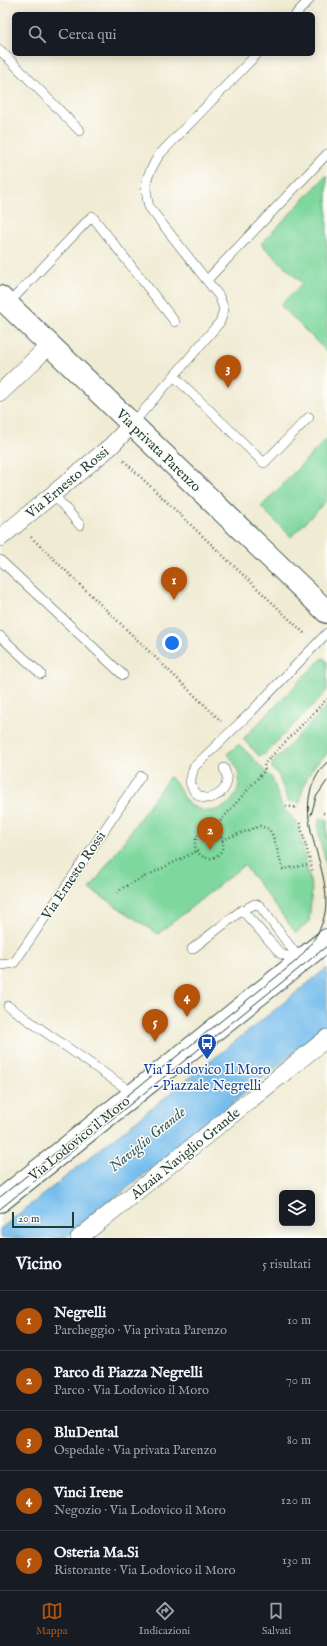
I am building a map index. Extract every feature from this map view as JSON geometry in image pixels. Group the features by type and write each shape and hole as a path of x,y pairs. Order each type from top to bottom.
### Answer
{"street":[{"name":"Via privata Parenzo","path":"4,300 327,612"},
{"path":"0,393 50,345"},
{"name":"Via Ernesto Rossi","path":"0,538 111,446 132,424"},
{"name":"Via Lodovico il Moro","path":"0,1201 327,940"},
{"name":"Alzaia Naviglio Grande","path":"79,1238 327,1038"}],"lane":[{"path":"298,12 309,0"},
{"path":"0,50 80,131"},
{"path":"132,424 220,322 224,309 220,296 148,207 146,193 147,175 159,156 255,56"},
{"path":"207,280 327,154"},
{"path":"4,300 92,216 174,322"},
{"path":"174,376 264,463 309,417"},
{"path":"53,494 80,525"},
{"path":"0,560 123,675"},
{"path":"224,768 227,780 223,791 213,798 203,797 195,793 190,782 194,767 232,731 327,633"},
{"path":"0,636 41,674"},
{"name":"Via Ernesto Rossi","path":"0,964 2,966 14,963 141,776"},
{"path":"250,907 255,904 260,906 301,961"},
{"path":"192,949 242,910 281,954 301,961"},
{"path":"8,1006 134,1094"}],"path":[{"path":"124,461 316,645"},
{"path":"31,537 232,731"},
{"path":"214,831 216,826 265,770 264,764 327,699"},
{"path":"286,806 298,808"},
{"path":"323,813 327,814"},
{"path":"300,822 313,873"},
{"path":"222,840 260,826 269,828 273,836 283,869 307,865"},
{"path":"209,830 214,831 222,840 221,850 214,856 204,857 197,851 195,842 200,833 209,830"},
{"path":"117,893 124,887 197,851"}],"green space":[{"path":"327,175 327,352 280,305 302,283 261,244"},
{"path":"327,438 327,500 291,537 261,507"},
{"path":"324,658 327,661 327,691 265,754 259,756 243,739 321,659"},
{"path":"327,706 327,754 316,763 308,776 300,803 288,801 278,774 272,769 272,763"},
{"path":"239,744 272,778 283,809 297,822 312,890 309,922 296,933 244,865 158,934 90,889 169,777 176,783 188,804 204,810 216,810 225,806 233,798 238,789 239,777 235,766 227,754"},
{"path":"320,818 327,820 327,866 319,835 318,823"}],"water":[{"name":"Naviglio Grande","path":"327,968 327,1025 221,1113 65,1238 0,1238 0,1229"}],"tram line":[{"path":"0,1197 295,962 312,943 323,921 326,904 325,885 308,814 309,796 315,779 327,762"},
{"path":"311,815 316,797 327,781"},
{"path":"0,1209 327,946"}],"place":[{"name":"BluDental","path":"228,388"},
{"name":"Negrelli","path":"174,600"},
{"name":"Parco di Piazza Negrelli","path":"210,850"},
{"name":"Vinci Irene","path":"187,1017"},
{"name":"Osteria Ma.Si","path":"155,1042"},
{"name":"Via Lodovico Il Moro - Piazzale Negrelli","path":"207,1060"}]}
